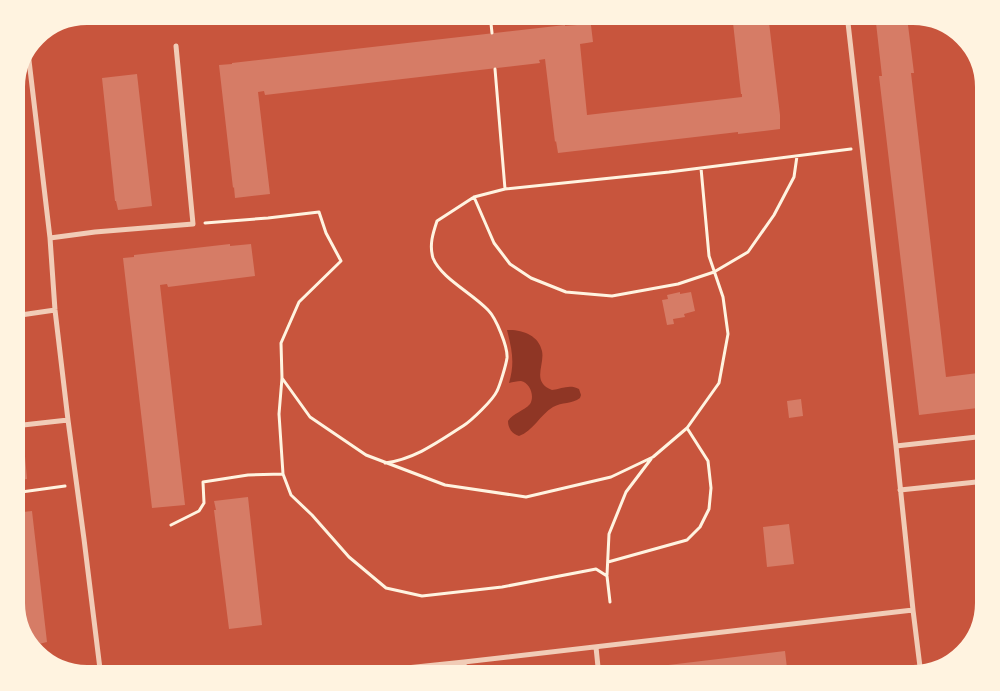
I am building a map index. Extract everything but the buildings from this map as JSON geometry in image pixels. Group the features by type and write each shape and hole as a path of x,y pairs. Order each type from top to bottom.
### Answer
{"street":[{"path":"848,23 920,667"},
{"path":"50,238 95,232 193,224 176,46"},
{"path":"29,59 50,238 55,310 100,668"},
{"path":"23,315 55,310"},
{"path":"23,425 68,420"},
{"path":"896,446 978,437"},
{"path":"900,490 978,482"},
{"path":"406,668 913,610"},
{"path":"596,646 598,668"},
{"path":"464,662 464,668"}],"path":[{"path":"491,23 492,33"},
{"path":"495,68 505,189"},
{"path":"385,463 425,450 472,420 497,393 507,357 501,332 490,311 442,272 433,257 431,242 437,221 474,197 505,189 862,148"},
{"path":"474,197 494,243 510,264 531,278 566,292 612,296 678,284 714,272 748,252 774,215 794,177 797,156"},
{"path":"610,602 607,576 609,534 626,492 653,457 687,428 719,383 728,334 723,297 709,256 701,168"},
{"path":"193,224 319,212 326,233 341,261 299,302 281,343 282,378 279,414 283,474 291,495 312,515 349,557 386,588 422,596 502,587 596,569 607,576"},
{"path":"282,378 310,417 366,454 385,463 445,484 526,496 611,477 653,457"},
{"path":"608,562 687,540 700,528 709,509 711,488 708,461 687,428"},
{"path":"171,525 199,511 204,503 203,482 248,475 283,474"},
{"path":"23,492 76,485"}],"shaded area":[{"path":"507,330 529,334 540,345 542,356 540,378 546,387 552,390 569,387 575,388 579,389 581,395 577,400 553,407 524,434 519,436 511,430 508,421 530,404 532,394 524,382 509,383 512,356"}]}
